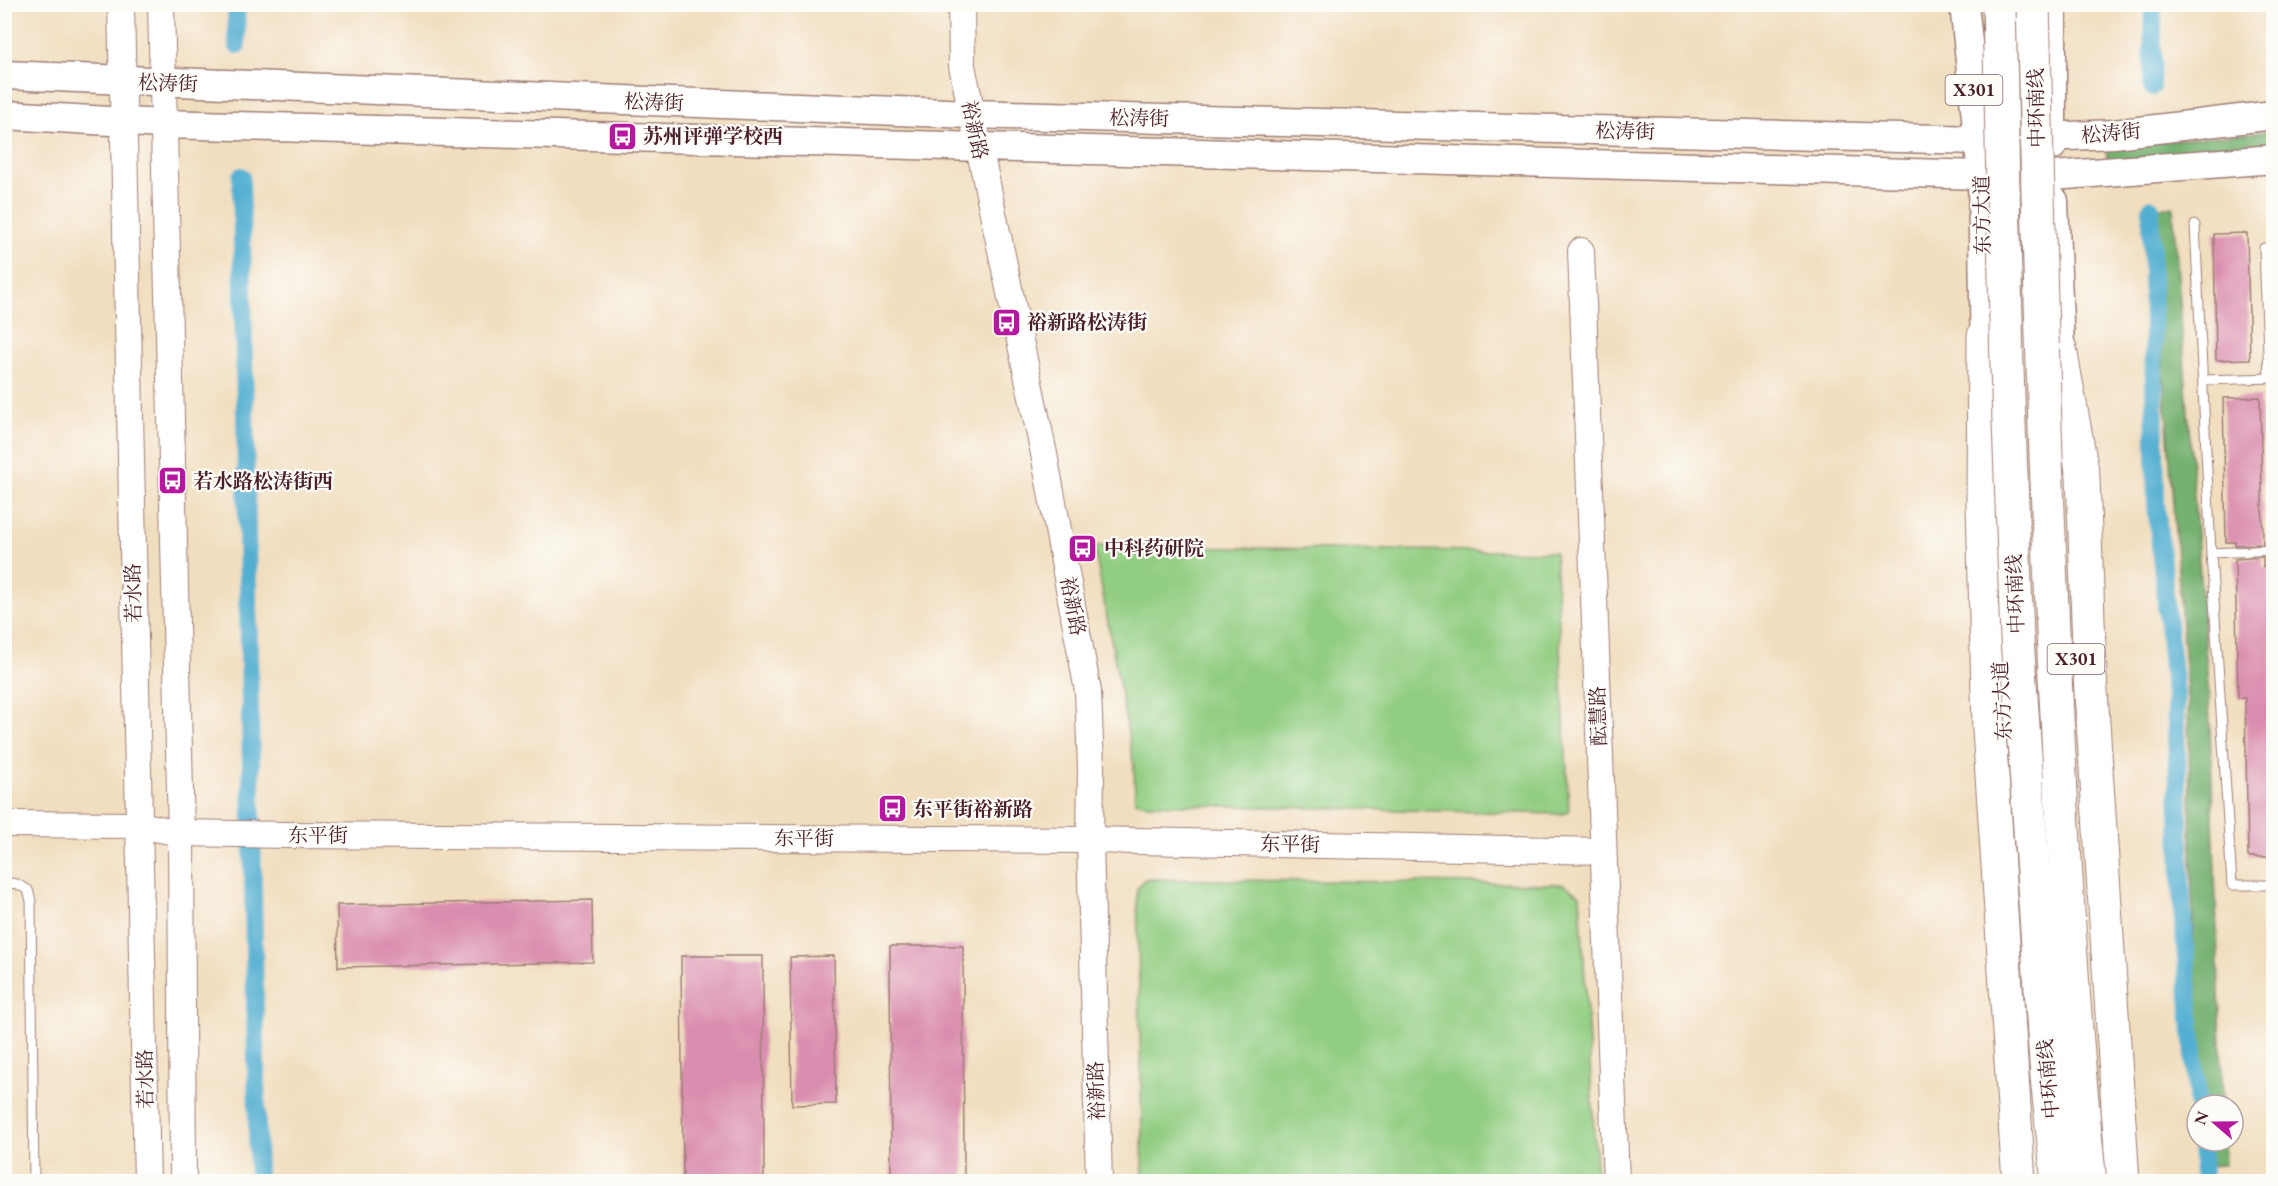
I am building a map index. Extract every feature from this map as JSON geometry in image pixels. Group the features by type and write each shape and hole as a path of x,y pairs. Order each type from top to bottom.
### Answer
{"highway":[{"name":"中环南线","path":"1999,4 2007,368 2017,638 2047,1077 2058,1182"},
{"name":"中环南线","path":"2034,4 2042,368 2051,633 2078,1072 2090,1182"},
{"path":"1984,336 1983,505 1989,730 2019,1182"},
{"path":"2060,349 2083,476 2090,676 2123,1182"}],"main road":[{"name":"东方大道","path":"1964,4 1982,175 1984,336 2007,810 2035,1182"},
{"name":"X301","path":"2052,4 2052,137 2060,349 2082,779 2111,1182"},
{"name":"松涛街","path":"4,75 971,114 1979,140 2114,134 2274,115"},
{"name":"松涛街","path":"4,115 163,124 1982,175 2053,176 2274,159"}],"street":[{"name":"若水路","path":"121,4 147,1182"},
{"name":"若水路","path":"161,4 181,833 183,1182"},
{"name":"裕新路","path":"961,4 962,66 1044,454 1088,691 1099,1182"},
{"name":"酝慧路","path":"1581,251 1616,1182"},
{"name":"东平街","path":"4,824 138,825 181,833 285,835 1090,840 1603,851"}],"lane":[{"path":"2195,225 2211,553 2232,885 2274,885"},
{"path":"2203,380 2271,378 2265,248"},
{"path":"2211,553 2274,550"},
{"path":"4,882 17,884 28,890 31,902 34,1182"}],"green space":[{"path":"2273,131 2273,148 2107,161 2106,146"},
{"path":"2151,207 2173,207 2209,698 2223,1093 2197,1093 2188,707"},
{"path":"1094,546 1555,552 1569,812 1562,814 1145,804 1135,801 1134,766"},
{"path":"1145,879 1564,884 1580,895 1597,1181 1143,1181 1137,889"},
{"path":"2198,1153 2224,1153 2225,1165 2199,1166"}],"building":[{"path":"2247,233 2250,359 2216,360 2214,234"},
{"path":"2260,397 2263,544 2235,545 2235,542 2226,542 2223,398"},
{"path":"2263,557 2263,567 2269,566 2274,723 2274,857 2248,857 2245,698 2238,698 2235,559"},
{"path":"592,900 593,962 338,967 337,905"},
{"path":"890,946 963,946 964,1182 891,1182"},
{"path":"681,956 763,956 764,1182 683,1182"},
{"path":"834,956 836,1104 792,1105 790,957"}],"waterway":[{"path":"236,4 237,45"},
{"path":"2152,87 2153,4"},
{"path":"241,176 258,1182"},
{"path":"2151,208 2156,504 2175,695 2182,909 2197,1093"},
{"path":"2202,1153 2203,1173"}],"place":[{"name":"苏州评弹学校西","path":"622,136"},
{"name":"裕新路松涛街","path":"1006,322"},
{"name":"若水路松涛街西","path":"172,481"},
{"name":"中科药研院","path":"1083,548"},
{"name":"东平街裕新路","path":"892,809"}]}
